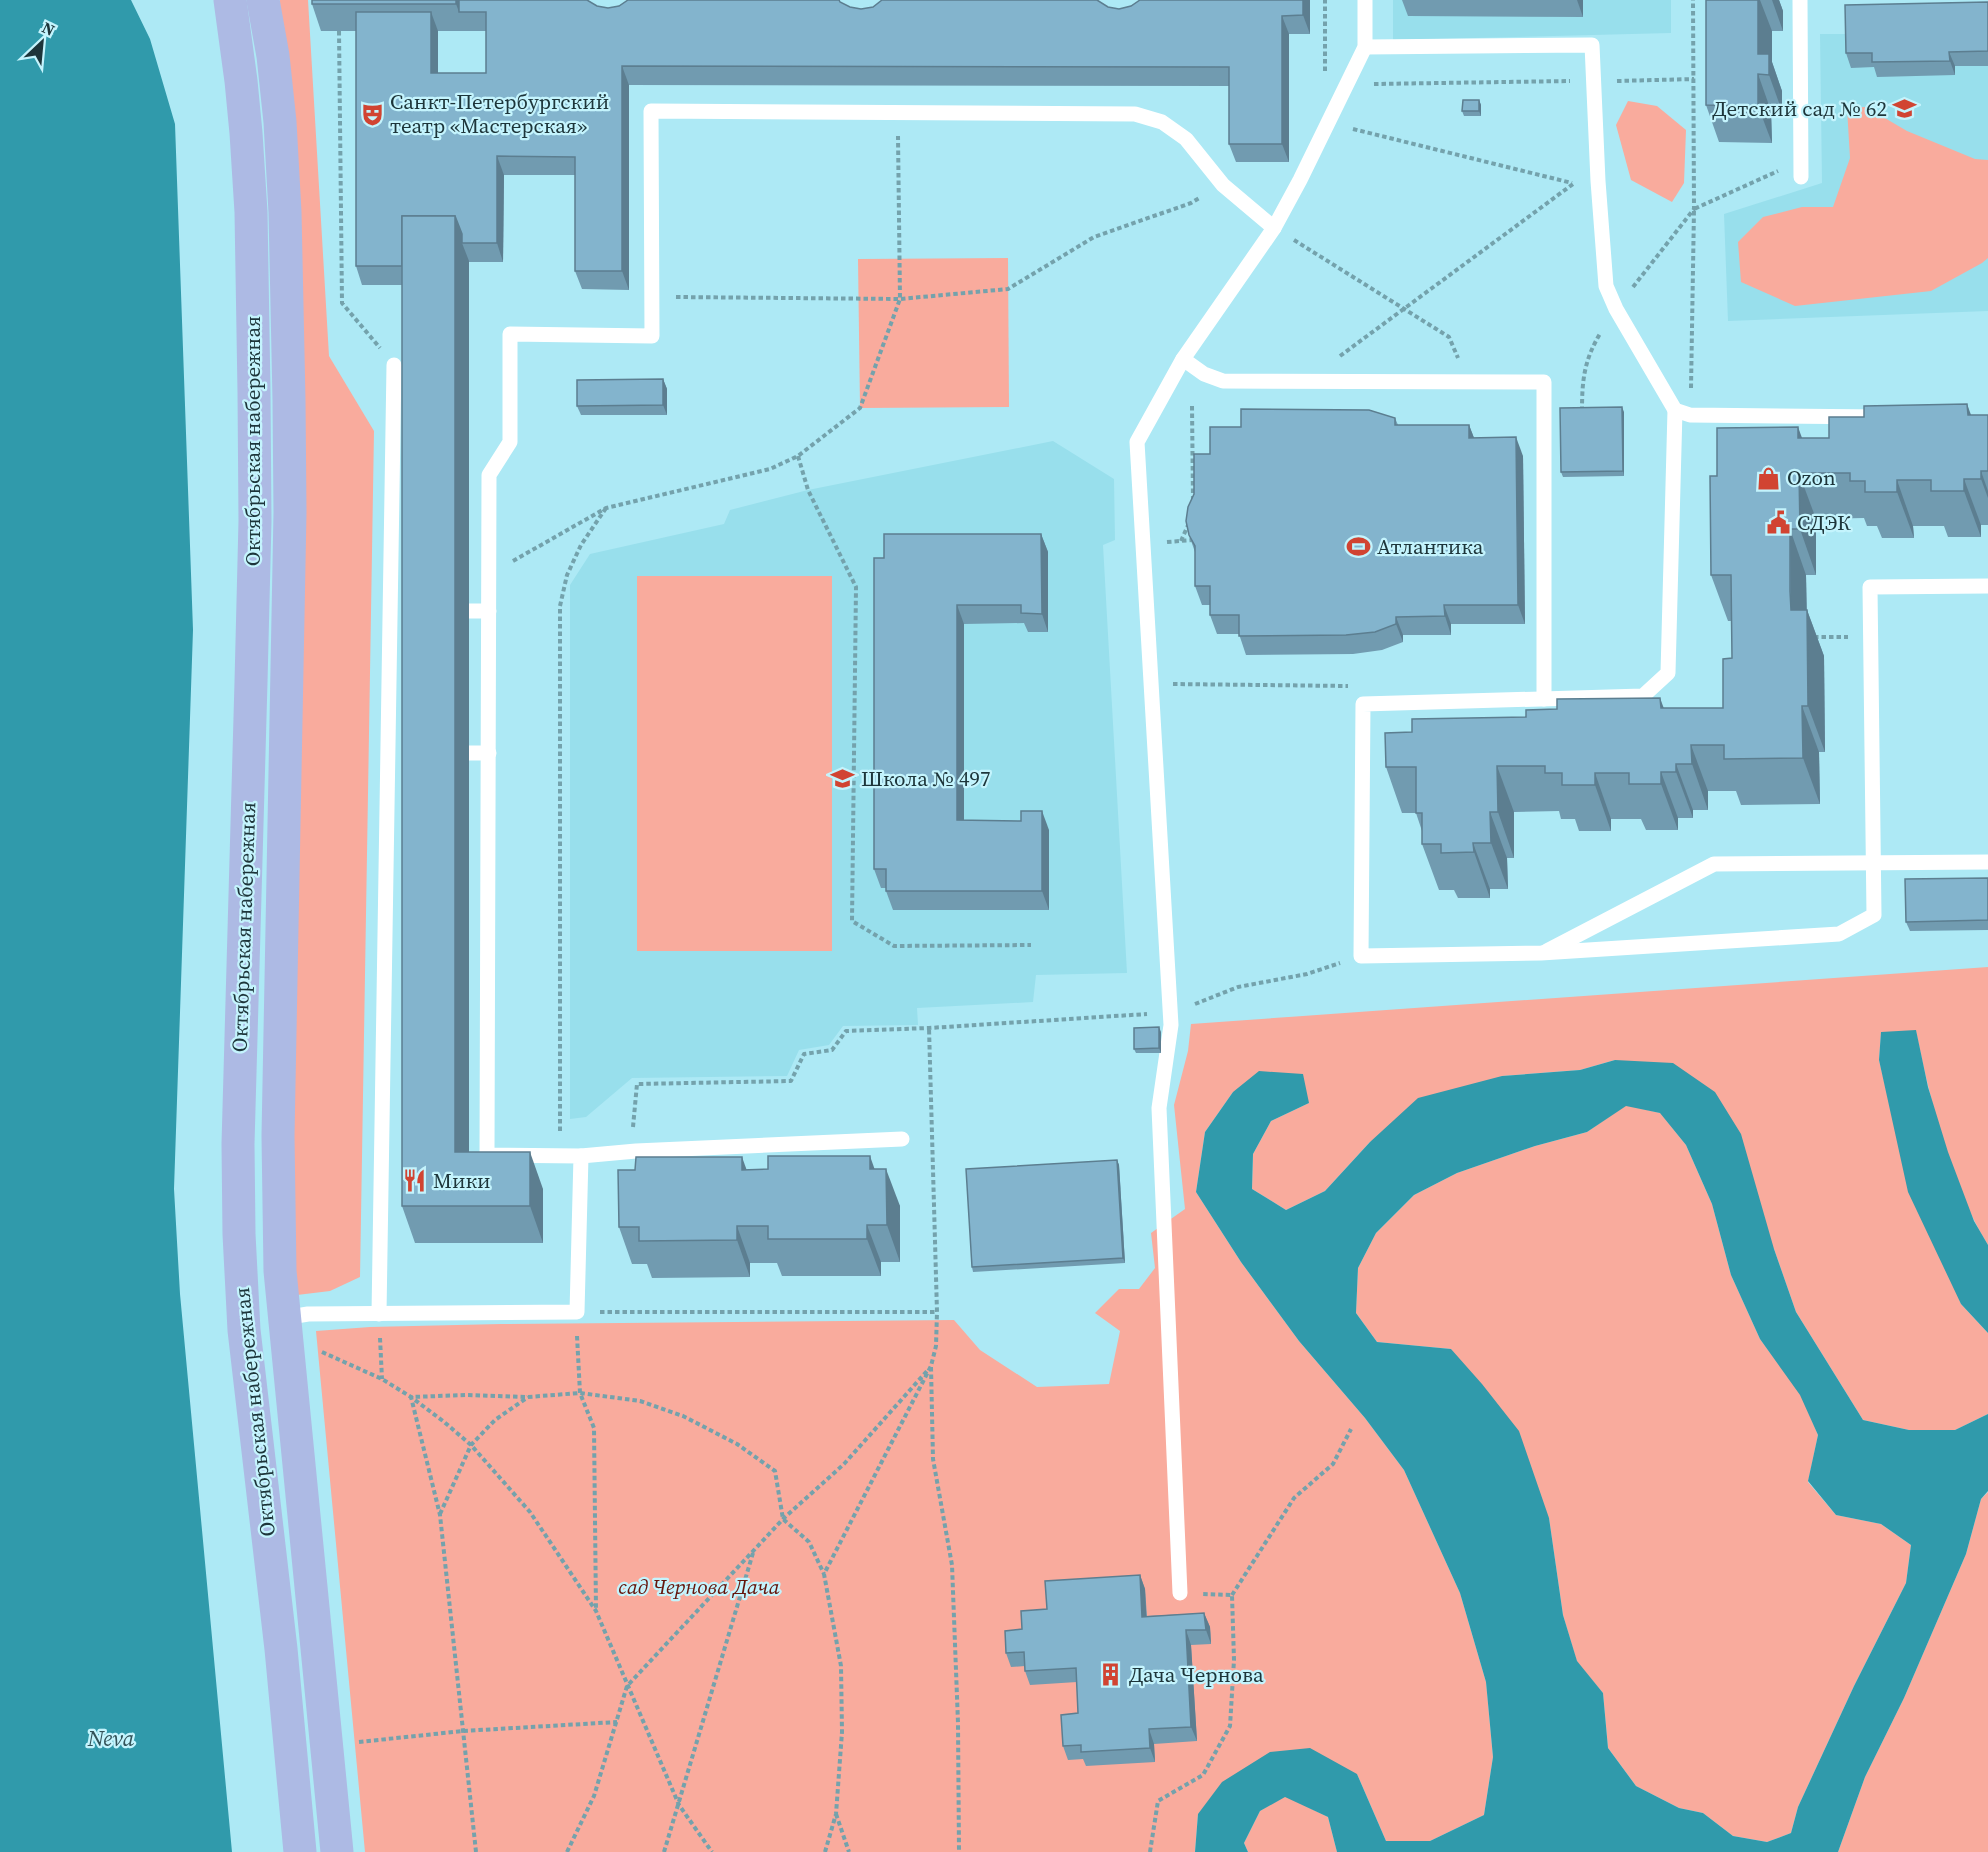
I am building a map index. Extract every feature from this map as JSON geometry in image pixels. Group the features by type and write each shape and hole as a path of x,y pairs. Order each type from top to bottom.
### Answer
{"main road":[{"name":"Октябрьская набережная","path":"230,0 241,81 250,201 255,404 252,682 238,1144 239,1234 244,1330 281,1648 300,1852"},
{"name":"Октябрьская набережная","path":"263,0 273,56 280,122 285,212 289,400 290,512 278,1211 284,1318 337,1852"}],"lane":[{"path":"1180,1593 1159,1108 1171,1012 1137,442 1183,359 1274,228 1330,120 1365,47 1365,0"},
{"path":"1800,0 1801,177"},
{"path":"1365,47 1592,45 1598,181 1606,286 1616,309 1675,410 1668,673 1643,696 1363,704 1361,956 1541,953 1839,934 1874,915 1870,587 1988,586"},
{"path":"902,1139 581,1156 487,1155 489,475 510,442 510,334 652,336 651,111 1135,114 1162,122 1186,139 1222,185 1274,228"},
{"path":"1183,359 1204,374 1223,381 1544,382 1544,699"},
{"path":"378,1314 394,365"},
{"path":"1675,410 1690,415 1893,417"},
{"path":"390,611 406,611"},
{"path":"469,611 489,611"},
{"path":"387,753 406,753"},
{"path":"469,753 489,753"},
{"path":"1541,953 1714,864 1988,862"},
{"path":"284,1318 308,1314 577,1311 581,1156"}],"path":[{"path":"1325,0 1325,72 1347,84 1694,79"},
{"path":"1690,415 1694,209 1694,0"},
{"path":"339,31 342,303 394,365"},
{"path":"490,573 606,508 770,469 798,456 860,408 900,299 898,111"},
{"path":"1330,120 1354,130 1573,184 1598,181"},
{"path":"1582,412 1582,378 1593,345 1616,309 1694,209 1801,160"},
{"path":"1339,358 1573,184"},
{"path":"652,297 900,299 1008,289 1094,237 1191,203 1222,185"},
{"path":"1274,228 1449,337 1468,382"},
{"path":"1192,406 1193,505"},
{"path":"798,456 808,490 856,587 852,921 894,946 1030,945"},
{"path":"560,1156 560,606 567,575 581,545 606,508"},
{"path":"1181,541 1193,516"},
{"path":"1807,637 1871,636"},
{"path":"1152,684 1347,685 1363,704"},
{"path":"630,1153 637,1084 791,1081 804,1054 832,1050 846,1031 1171,1012 1238,987 1306,974 1361,956"},
{"path":"824,1574 931,1366 936,1346 937,1312 928,1028"},
{"path":"577,1311 937,1312"},
{"path":"577,1332 580,1393 594,1428 596,1611"},
{"path":"380,1333 382,1379"},
{"path":"320,1351 382,1379 411,1397 471,1445 530,1512 596,1611 679,1805 712,1852"},
{"path":"567,1852 594,1796 627,1686 783,1519 844,1464 931,1366"},
{"path":"931,1366 933,1459 952,1565 958,1723 959,1852"},
{"path":"411,1397 580,1393 640,1401 683,1416 737,1444 775,1471 783,1519 809,1542 824,1574 841,1666 842,1732 836,1814 825,1852"},
{"path":"440,1515 471,1445 495,1420 528,1396"},
{"path":"411,1397 440,1515 476,1852"},
{"path":"1150,1852 1158,1801 1203,1775 1230,1726 1234,1660 1232,1595 1294,1498 1333,1464 1351,1430"},
{"path":"664,1852 753,1552"},
{"path":"1180,1593 1232,1595"},
{"path":"356,1743 463,1731 617,1722"},
{"path":"836,1814 849,1852"}],"shaded area":[{"path":"1393,0 1671,0 1671,33 1393,40"},
{"name":"Детский сад № 62","path":"1988,16 1988,311 1728,321 1724,214 1822,183 1820,34 1850,34"},
{"name":"Школа № 497","path":"1053,441 1114,479 1115,540 1103,545 1127,973 1036,975 1033,1002 917,1008 918,1025 843,1026 829,1045 799,1050 787,1076 632,1078 586,1117 570,1119 570,585 590,554 724,524 730,510 808,490"}],"green space":[{"path":"280,0 308,0 329,356 374,431 360,1277 330,1291 297,1295 291,1213"},
{"path":"1628,101 1657,106 1686,130 1684,183 1672,202 1631,180 1616,125"},
{"path":"1866,107 1907,131 1975,159 1988,160 1988,258 1931,291 1795,306 1741,282 1738,242 1763,217 1802,207 1833,207 1850,158 1847,108"},
{"path":"1008,258 1009,407 860,408 858,259"},
{"path":"637,576 832,576 832,951 637,951"},
{"name":"сад Чернова Дача","path":"1988,967 1988,1245 1963,1196 1943,1141 1916,1031 1881,1033 1879,1060 1893,1119 1961,1304 1988,1333 1988,1414 1955,1430 1909,1430 1863,1420 1796,1312 1774,1249 1615,1060 1580,1070 1502,1076 1370,1142 1325,1191 1286,1210 1252,1189 1253,1154 1271,1121 1309,1103 1233,1092 1205,1132 1196,1192 1241,1262 1299,1341 1365,1418 1404,1470 1460,1593 1486,1682 1493,1757 1484,1815 1430,1841 1386,1841 1357,1774 1198,1814 1195,1852 365,1852 316,1331 370,1327 501,1324 954,1320 980,1350 1037,1387 1109,1384 1120,1331 1095,1313 1119,1289 1139,1289 1155,1268 1151,1233 1185,1209 1174,1105 1188,1051 1191,1024"},
{"path":"1626,1105 1660,1113 1686,1145 1712,1204 1731,1275 1760,1339 1801,1395 1818,1435 1808,1482 1836,1515 1881,1524 1911,1545 1906,1583 1854,1686 1798,1807 1791,1833 1767,1842 1733,1836 1703,1813 1679,1808 1636,1786 1608,1748 1603,1693 1577,1662 1563,1615 1549,1518 1451,1349 1377,1342 1356,1313 1358,1268 1376,1233 1414,1195 1457,1173 1535,1146 1587,1132"},
{"path":"1988,1492 1988,1852 1838,1852 1865,1777 1904,1698 1966,1554 1981,1499"},
{"path":"1285,1796 1328,1817 1337,1852 1248,1852 1244,1843 1260,1811"}],"water":[{"name":"Neva","path":"0,0 131,0 150,39 175,124 193,630 174,1189 180,1294 232,1852 0,1852"},
{"path":"1916,1030 1928,1087 1948,1152 1974,1221 1988,1245 1988,1333 1961,1304 1908,1192 1879,1060 1881,1032"},
{"path":"1615,1060 1673,1063 1715,1092 1741,1134 1774,1249 1796,1312 1863,1420 1909,1430 1955,1430 1988,1414 1988,1491 1981,1499 1966,1554 1904,1698 1865,1777 1838,1852 1337,1852 1328,1817 1285,1797 1260,1811 1244,1843 1248,1852 1195,1852 1198,1814 1222,1782 1270,1752 1310,1748 1357,1774 1386,1841 1430,1841 1484,1815 1493,1757 1486,1682 1460,1593 1404,1470 1365,1418 1299,1341 1241,1262 1196,1192 1205,1132 1233,1092 1259,1071 1303,1074 1309,1103 1271,1121 1253,1154 1252,1189 1286,1210 1325,1191 1370,1142 1418,1098 1502,1076 1580,1070","holes":["1626,1106 1660,1113 1686,1145 1712,1204 1731,1275 1760,1339 1800,1395 1818,1435 1808,1481 1836,1515 1881,1524 1911,1545 1906,1583 1854,1686 1798,1807 1791,1833 1767,1842 1733,1836 1703,1813 1679,1808 1636,1786 1608,1748 1603,1693 1577,1661 1563,1615 1549,1518 1519,1431 1451,1349 1377,1342 1356,1313 1358,1268 1376,1233 1414,1195 1457,1173 1535,1146 1587,1132"]}],"building":[{"path":"312,0 456,0 456,4 312,4"},
{"path":"459,0 587,0 597,6 608,8 619,6 628,0 839,0 850,7 861,9 873,7 882,0 1097,0 1108,7 1119,9 1131,6 1140,0 1303,0 1303,15 1282,16 1282,144 1229,144 1229,67 622,66 622,271 575,271 575,157 497,156 497,243 462,243 462,234 455,216 402,216 402,266 356,266 356,12 431,12 431,73 486,73 486,12 459,12"},
{"path":"1706,0 1758,0 1758,54 1769,54 1769,75 1758,74 1758,106 1706,105"},
{"path":"1988,2 1988,51 1949,52 1950,61 1872,62 1872,53 1846,53 1845,5"},
{"path":"1463,100 1479,100 1479,111 1462,111"},
{"path":"402,216 455,216 455,1152 530,1152 530,1206 402,1206"},
{"path":"663,379 663,405 577,406 577,380"},
{"path":"1967,404 1968,415 1988,415 1988,471 1981,471 1981,479 1964,479 1964,491 1931,491 1931,480 1897,480 1897,492 1865,492 1865,481 1850,481 1850,473 1799,473 1800,529 1790,529 1790,591 1791,610 1807,610 1808,706 1802,706 1803,758 1724,759 1724,745 1691,745 1692,764 1676,764 1676,772 1661,772 1661,784 1629,784 1629,773 1595,773 1595,785 1562,785 1562,773 1545,773 1545,766 1497,766 1498,812 1490,812 1491,843 1473,843 1474,852 1441,853 1441,844 1422,844 1422,813 1416,813 1416,767 1386,767 1385,733 1412,732 1412,719 1526,717 1526,710 1557,709 1557,699 1660,698 1661,708 1723,708 1723,659 1732,658 1731,575 1711,575 1710,476 1717,476 1717,428 1798,427 1798,438 1829,438 1829,417 1864,417 1864,406"},
{"path":"1622,407 1623,471 1561,472 1560,408"},
{"name":"Атлантика","path":"1241,409 1369,410 1395,418 1395,425 1469,425 1469,438 1516,437 1518,605 1444,605 1445,616 1396,617 1396,624 1375,632 1346,635 1239,636 1239,615 1210,615 1210,586 1195,586 1195,546 1189,535 1186,521 1188,507 1194,494 1194,454 1210,454 1210,427 1241,427"},
{"path":"884,534 1041,534 1042,614 1021,613 1021,605 957,605 957,820 1021,821 1021,811 1042,811 1042,891 886,891 886,869 874,869 874,558 884,558"},
{"path":"1988,878 1988,920 1906,922 1905,879"},
{"path":"1159,1027 1159,1048 1134,1049 1134,1028"},
{"path":"768,1156 870,1156 870,1169 886,1169 887,1225 867,1225 867,1239 768,1239 768,1226 737,1226 737,1240 639,1241 639,1227 619,1227 618,1170 635,1170 636,1157 742,1157 742,1170 768,1169"},
{"path":"1117,1160 1123,1258 972,1267 966,1169"},
{"name":"Дача Чернова","path":"1140,1575 1142,1617 1204,1613 1206,1630 1186,1630 1191,1727 1149,1729 1150,1748 1081,1752 1081,1745 1063,1746 1061,1715 1078,1713 1076,1668 1025,1671 1024,1652 1006,1653 1005,1631 1022,1629 1021,1611 1047,1609 1045,1581"}],"place":[{"name":"Детский сад № 62","path":"1905,109"},
{"name":"Санкт-Петербургский театр «Мастерская»","path":"372,114"},
{"name":"Ozon","path":"1769,478"},
{"name":"СДЭК","path":"1779,523"},
{"name":"Атлантика","path":"1359,547"},
{"name":"Школа № 497","path":"843,779"},
{"name":"Мики","path":"415,1181"},
{"name":"Дача Чернова","path":"1111,1675"}]}
